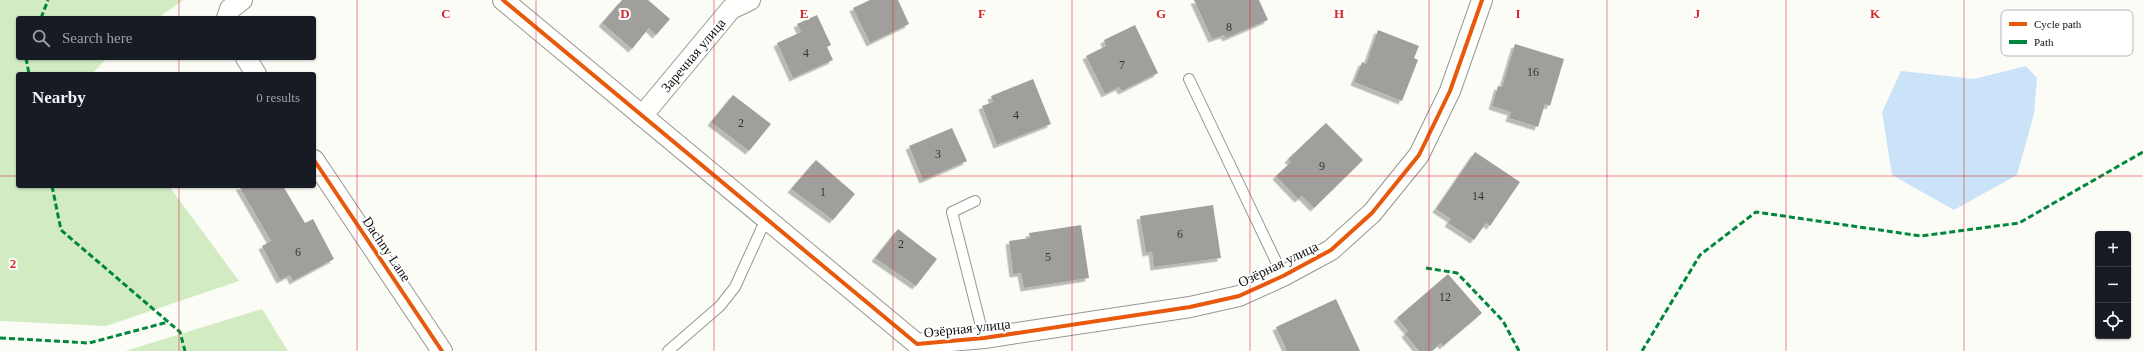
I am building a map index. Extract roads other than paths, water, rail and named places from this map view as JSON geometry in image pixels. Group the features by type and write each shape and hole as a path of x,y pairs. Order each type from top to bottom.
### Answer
{"street":[{"path":"228,16 230,9 242,0"},
{"path":"503,0 766,218 914,348"},
{"name":"Заречная улица","path":"642,116 731,9 750,0"},
{"name":"Озёрная улица","path":"914,348 1190,307 1239,296 1283,276 1331,250 1372,213 1419,155 1450,91 1482,0"},
{"path":"247,60 255,72"},
{"name":"Dachny Lane","path":"316,163 442,351"}],"lane":[{"path":"1189,79 1283,276"},
{"path":"975,201 952,212 984,338"},
{"path":"668,351 720,306 735,287 766,218"}],"water":[{"path":"2026,66 2037,78 2034,114 2017,175 1954,210 1892,175 1882,112 1901,71 1974,79"}]}
